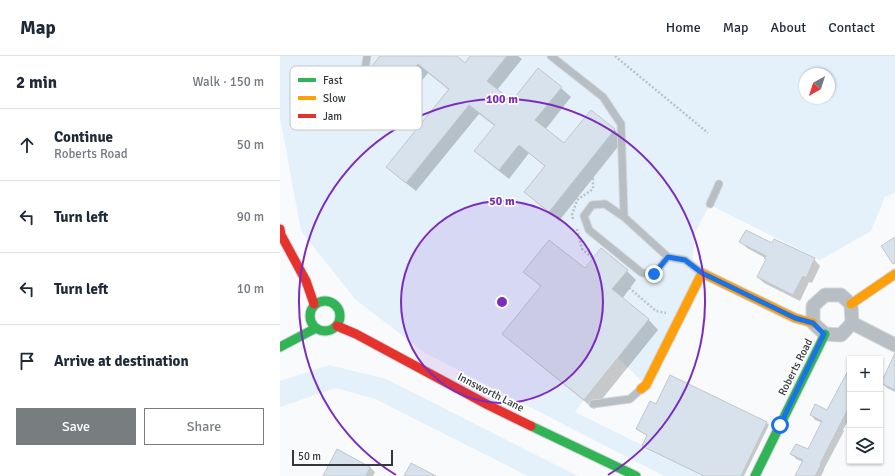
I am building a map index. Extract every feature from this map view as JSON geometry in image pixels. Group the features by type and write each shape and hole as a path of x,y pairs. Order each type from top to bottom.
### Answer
{"street":[{"path":"280,233 306,281 314,304 310,314 312,324 322,331 332,330 337,326 341,319 341,313 339,308 334,303 324,300 314,304"},
{"path":"641,389 646,385 702,273 795,318 813,323 824,334 841,335 852,323 851,304 841,295 825,295 813,306 813,323"},
{"path":"851,304 895,274"},
{"path":"852,323 895,345"},
{"name":"Innsworth Lane","path":"337,326 356,334 488,405 636,476"},
{"path":"280,347 316,328"},
{"name":"Roberts Road","path":"755,476 824,334"}],"lane":[{"path":"366,66 367,56"},
{"path":"551,56 603,97 621,124 624,217"},
{"path":"710,204 719,184"},
{"path":"668,257 654,274 642,273 589,230 584,216 592,205 605,204 624,217 668,257 685,260 702,273"},
{"path":"593,404 630,399 641,389"}],"path":[{"path":"615,56 708,133"},
{"path":"620,280 656,311 672,315 682,314"}],"shaded area":[{"path":"280,56 895,56 895,193 885,197 871,231 820,260 710,205 695,232 692,266 702,273 646,385 618,358 649,320 612,289 627,270 601,249 585,268 549,240 523,272 541,286 584,400 575,412 705,476 664,476 425,353 355,299 301,231 280,117"},
{"path":"329,365 386,379 578,476 528,476 375,399 336,388 280,407 280,381"}],"building":[{"path":"380,56 457,56 465,63 470,56 507,56 487,81 512,101 538,68 562,87 535,120 564,143 591,110 615,129 549,212 524,192 545,166 519,145 499,170 474,151 495,125 469,105 406,183 386,167 416,130 422,130 422,122 449,89 418,64 416,66 372,66"},
{"path":"746,230 772,243 774,239 815,258 806,278 803,276 793,295 757,277 766,256 739,242"},
{"path":"895,237 895,263 893,264 881,246"},
{"path":"549,240 585,268 601,248 628,270 612,289 649,319 584,400 502,334 541,286 523,272"},
{"path":"895,353 895,390 883,384 883,379"},
{"path":"847,373 847,411 820,464 821,465 815,476 795,476 803,460 790,454 796,444 808,449 822,421 810,415 815,404 827,410"},
{"path":"670,375 767,422 741,476 704,476 642,446 647,435 636,429 650,401 656,404"},
{"path":"337,449 370,467 366,476 323,476"},
{"path":"411,463 436,476 404,476"}],"traffic: fast":[{"path":"325,301 336,305 340,316 336,327 325,331 314,327 310,316 314,305 325,301"},
{"path":"280,347 316,328"},
{"path":"755,476 825,334"},
{"path":"531,426 636,476"}],"traffic: slow":[{"path":"641,389 646,385 702,273 795,318 813,323"},
{"path":"851,304 895,274"}],"traffic: jam":[{"path":"280,229 281,235 306,281 314,304"},
{"path":"337,326 356,334 488,405 531,426"}],"route":[{"path":"654,274 668,257 685,260 702,273 795,318 813,323 824,334 780,425"}]}
